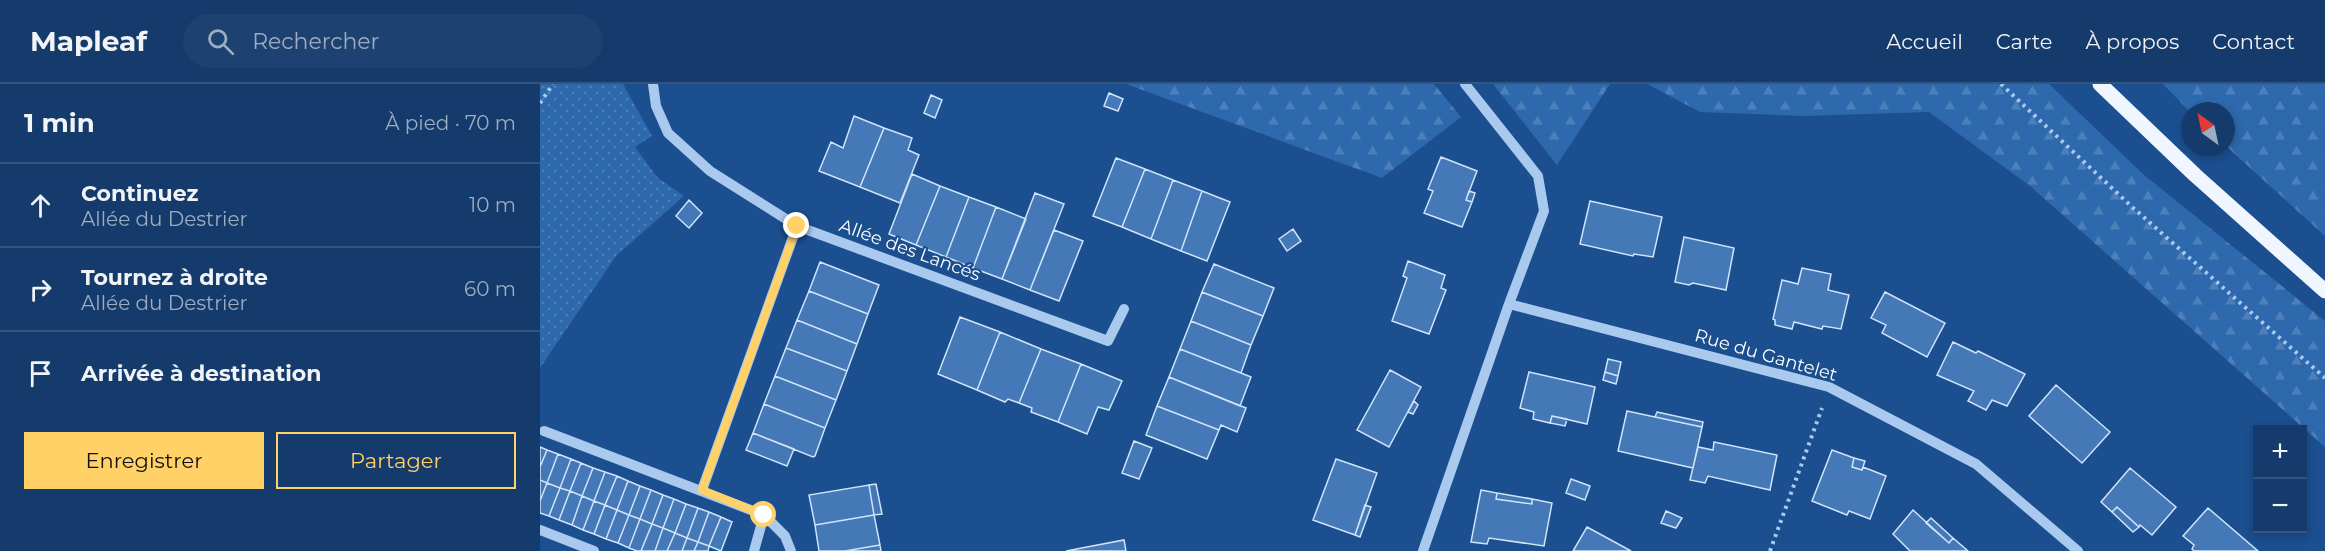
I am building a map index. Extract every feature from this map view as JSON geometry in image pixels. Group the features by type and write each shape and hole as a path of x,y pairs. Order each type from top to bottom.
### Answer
{"main road":[{"path":"2100,84 2195,176 2325,291"}],"street":[{"name":"Allée des Lancés","path":"652,84 656,106 668,133 710,171 797,226 1108,341 1124,309"},
{"path":"1423,551 1544,211 1538,176 1465,84"},
{"path":"702,490 797,226"},
{"name":"Rue du Gantelet","path":"1509,304 1829,387 1976,464 2078,551"},
{"path":"544,431 764,515 785,536 791,551"},
{"path":"754,551 764,515"},
{"path":"540,530 594,551"}],"path":[{"path":"540,103 553,84"},
{"path":"2001,84 2131,206 2325,378"},
{"path":"1770,551 1829,387"}],"green space":[{"path":"540,84 623,84 652,136 635,147 657,177 684,196 616,256 540,368"},
{"path":"1126,84 1434,84 1461,117 1382,178"},
{"path":"1493,84 1610,84 1557,165"},
{"path":"1647,84 2049,84 2143,174 2325,321 2325,447 2307,431 2307,425 2300,425 2030,186 1929,112 1803,116 1700,112"},
{"path":"2163,84 2325,84 2325,236 2235,154 2235,102 2181,103"}],"building":[{"path":"1109,93 1123,99 1118,111 1104,106"},
{"path":"931,95 942,100 935,118 924,113"},
{"path":"854,116 884,128 860,187 819,171 831,142 843,148"},
{"path":"884,128 912,138 908,150 919,155 900,203 860,187"},
{"path":"1441,157 1477,171 1466,200 1472,202 1462,227 1424,213 1433,191 1428,189"},
{"path":"1116,158 1145,169 1122,227 1093,216"},
{"path":"1145,169 1173,180 1151,239 1122,227"},
{"path":"912,174 940,186 916,245 889,234"},
{"path":"1173,180 1202,191 1181,251 1151,239"},
{"path":"940,186 969,197 946,257 916,245"},
{"path":"1202,191 1230,202 1207,261 1181,251"},
{"path":"1469,191 1475,193 1472,202 1466,200"},
{"path":"1035,193 1064,204 1030,290 1002,279"},
{"path":"969,197 996,207 973,268 946,257"},
{"path":"689,200 702,213 689,228 676,216"},
{"path":"1590,201 1662,217 1653,257 1634,254 1633,256 1580,244"},
{"path":"996,207 1026,219 1002,279 973,268"},
{"path":"1293,229 1301,241 1287,251 1279,239"},
{"path":"1054,230 1083,241 1059,301 1030,290"},
{"path":"1684,237 1734,248 1726,290 1693,283 1689,285 1675,282"},
{"path":"1408,261 1445,275 1441,288 1446,290 1429,334 1392,321 1407,278 1403,276"},
{"path":"820,262 879,285 868,314 809,291"},
{"path":"1214,264 1274,288 1263,316 1202,292"},
{"path":"1802,268 1831,274 1828,290 1849,295 1841,329 1823,326 1822,329 1794,322 1792,329 1775,325 1773,319 1782,280 1798,284"},
{"path":"809,291 868,314 857,344 797,320"},
{"path":"1202,292 1263,316 1251,345 1191,321"},
{"path":"1885,292 1945,323 1927,357 1882,333 1886,325 1871,318"},
{"path":"960,317 1000,332 977,390 938,374"},
{"path":"797,320 857,344 847,371 786,348"},
{"path":"1191,321 1251,345 1241,373 1180,349"},
{"path":"1000,332 1041,349 1019,403 1008,399 1005,402 977,390"},
{"path":"1953,342 1976,353 1978,351 2025,374 2007,406 1992,400 1986,410 1968,401 1974,391 1937,375"},
{"path":"786,348 847,371 836,400 775,376"},
{"path":"1041,349 1081,364 1058,422 1031,412 1032,408 1019,403"},
{"path":"1180,349 1251,377 1240,406 1169,377"},
{"path":"1608,359 1621,362 1618,376 1605,372"},
{"path":"1081,364 1122,381 1109,410 1098,407 1087,434 1058,422"},
{"path":"1390,370 1421,387 1389,447 1357,430"},
{"path":"1529,372 1595,387 1587,424 1552,416 1550,423 1533,419 1534,412 1520,408"},
{"path":"1605,372 1618,376 1616,384 1603,380"},
{"path":"775,376 836,400 825,428 764,404"},
{"path":"1169,377 1246,408 1237,432 1221,425 1219,430 1157,406"},
{"path":"2056,385 2110,432 2082,463 2029,416"},
{"path":"1414,401 1418,405 1413,414 1408,412"},
{"path":"764,404 825,428 815,456 753,433"},
{"path":"1157,406 1219,430 1207,459 1146,435"},
{"path":"1627,411 1702,427 1693,468 1618,451"},
{"path":"1657,412 1703,422 1702,427 1655,417"},
{"path":"1552,416 1567,419 1565,426 1550,423"},
{"path":"753,433 794,449 787,466 746,450"},
{"path":"1134,441 1152,448 1139,479 1122,473"},
{"path":"1714,442 1777,455 1770,490 1708,476 1705,483 1690,480 1698,447 1713,450"},
{"path":"540,447 547,450 540,467"},
{"path":"547,450 558,454 547,483 540,480 540,467"},
{"path":"1832,450 1854,458 1852,467 1862,470 1863,467 1886,476 1870,519 1849,511 1847,515 1812,501"},
{"path":"558,454 571,459 560,488 547,483"},
{"path":"1854,458 1865,461 1862,470 1852,467"},
{"path":"571,459 581,463 570,491 560,488"},
{"path":"1336,459 1377,473 1355,535 1313,520"},
{"path":"581,463 593,468 582,496 570,491"},
{"path":"593,468 605,472 594,501 582,496"},
{"path":"2130,468 2176,507 2152,535 2140,525 2139,527 2117,507 2112,512 2101,502"},
{"path":"605,472 617,476 605,505 594,501"},
{"path":"617,476 628,481 617,510 605,505"},
{"path":"1571,479 1590,486 1585,500 1566,493"},
{"path":"540,480 547,483 540,501"},
{"path":"628,481 640,486 629,515 617,510"},
{"path":"547,483 560,488 549,516 540,513 540,501"},
{"path":"876,484 882,514 874,515 869,485"},
{"path":"869,485 874,515 815,525 809,495"},
{"path":"640,486 651,490 640,519 629,515"},
{"path":"560,488 570,491 559,520 549,516"},
{"path":"651,490 663,495 652,524 640,519"},
{"path":"1481,490 1497,493 1496,499 1532,504 1532,499 1552,503 1544,546 1489,538 1487,544 1471,542"},
{"path":"570,491 582,496 572,525 559,520"},
{"path":"1497,493 1532,499 1532,504 1496,499"},
{"path":"663,495 674,499 663,528 652,524"},
{"path":"582,496 594,501 583,530 572,525"},
{"path":"674,499 686,504 675,533 663,528"},
{"path":"594,501 605,505 594,534 583,530"},
{"path":"686,504 698,508 687,538 675,533"},
{"path":"605,505 617,510 606,539 594,534"},
{"path":"1365,505 1371,507 1360,537 1355,535"},
{"path":"2117,507 2139,527 2133,532 2112,512"},
{"path":"698,508 709,512 698,542 687,538"},
{"path":"2208,508 2258,551 2194,551 2192,549 2194,545 2183,536"},
{"path":"617,510 629,515 618,543 606,539"},
{"path":"1913,510 1949,543 1953,538 1968,551 1910,551 1893,534"},
{"path":"1666,511 1682,518 1676,528 1661,523"},
{"path":"709,512 721,517 709,546 698,542"},
{"path":"629,515 640,519 629,548 618,543"},
{"path":"874,515 880,545 845,551 819,551 815,525"},
{"path":"721,517 732,522 721,551 709,546"},
{"path":"1931,518 1953,538 1949,543 1926,523"},
{"path":"640,519 652,524 641,551 637,551 629,548"},
{"path":"652,524 663,528 655,551 641,551"},
{"path":"1587,527 1631,551 1573,551"},
{"path":"663,528 675,533 667,551 655,551"},
{"path":"675,533 687,538 682,551 667,551"},
{"path":"687,538 698,542 694,551 682,551"},
{"path":"1124,540 1126,551 1066,551"},
{"path":"698,542 709,546 708,551 694,551"},
{"path":"880,545 881,551 845,551"}],"route":[{"path":"764,515 702,490 797,226"}]}
